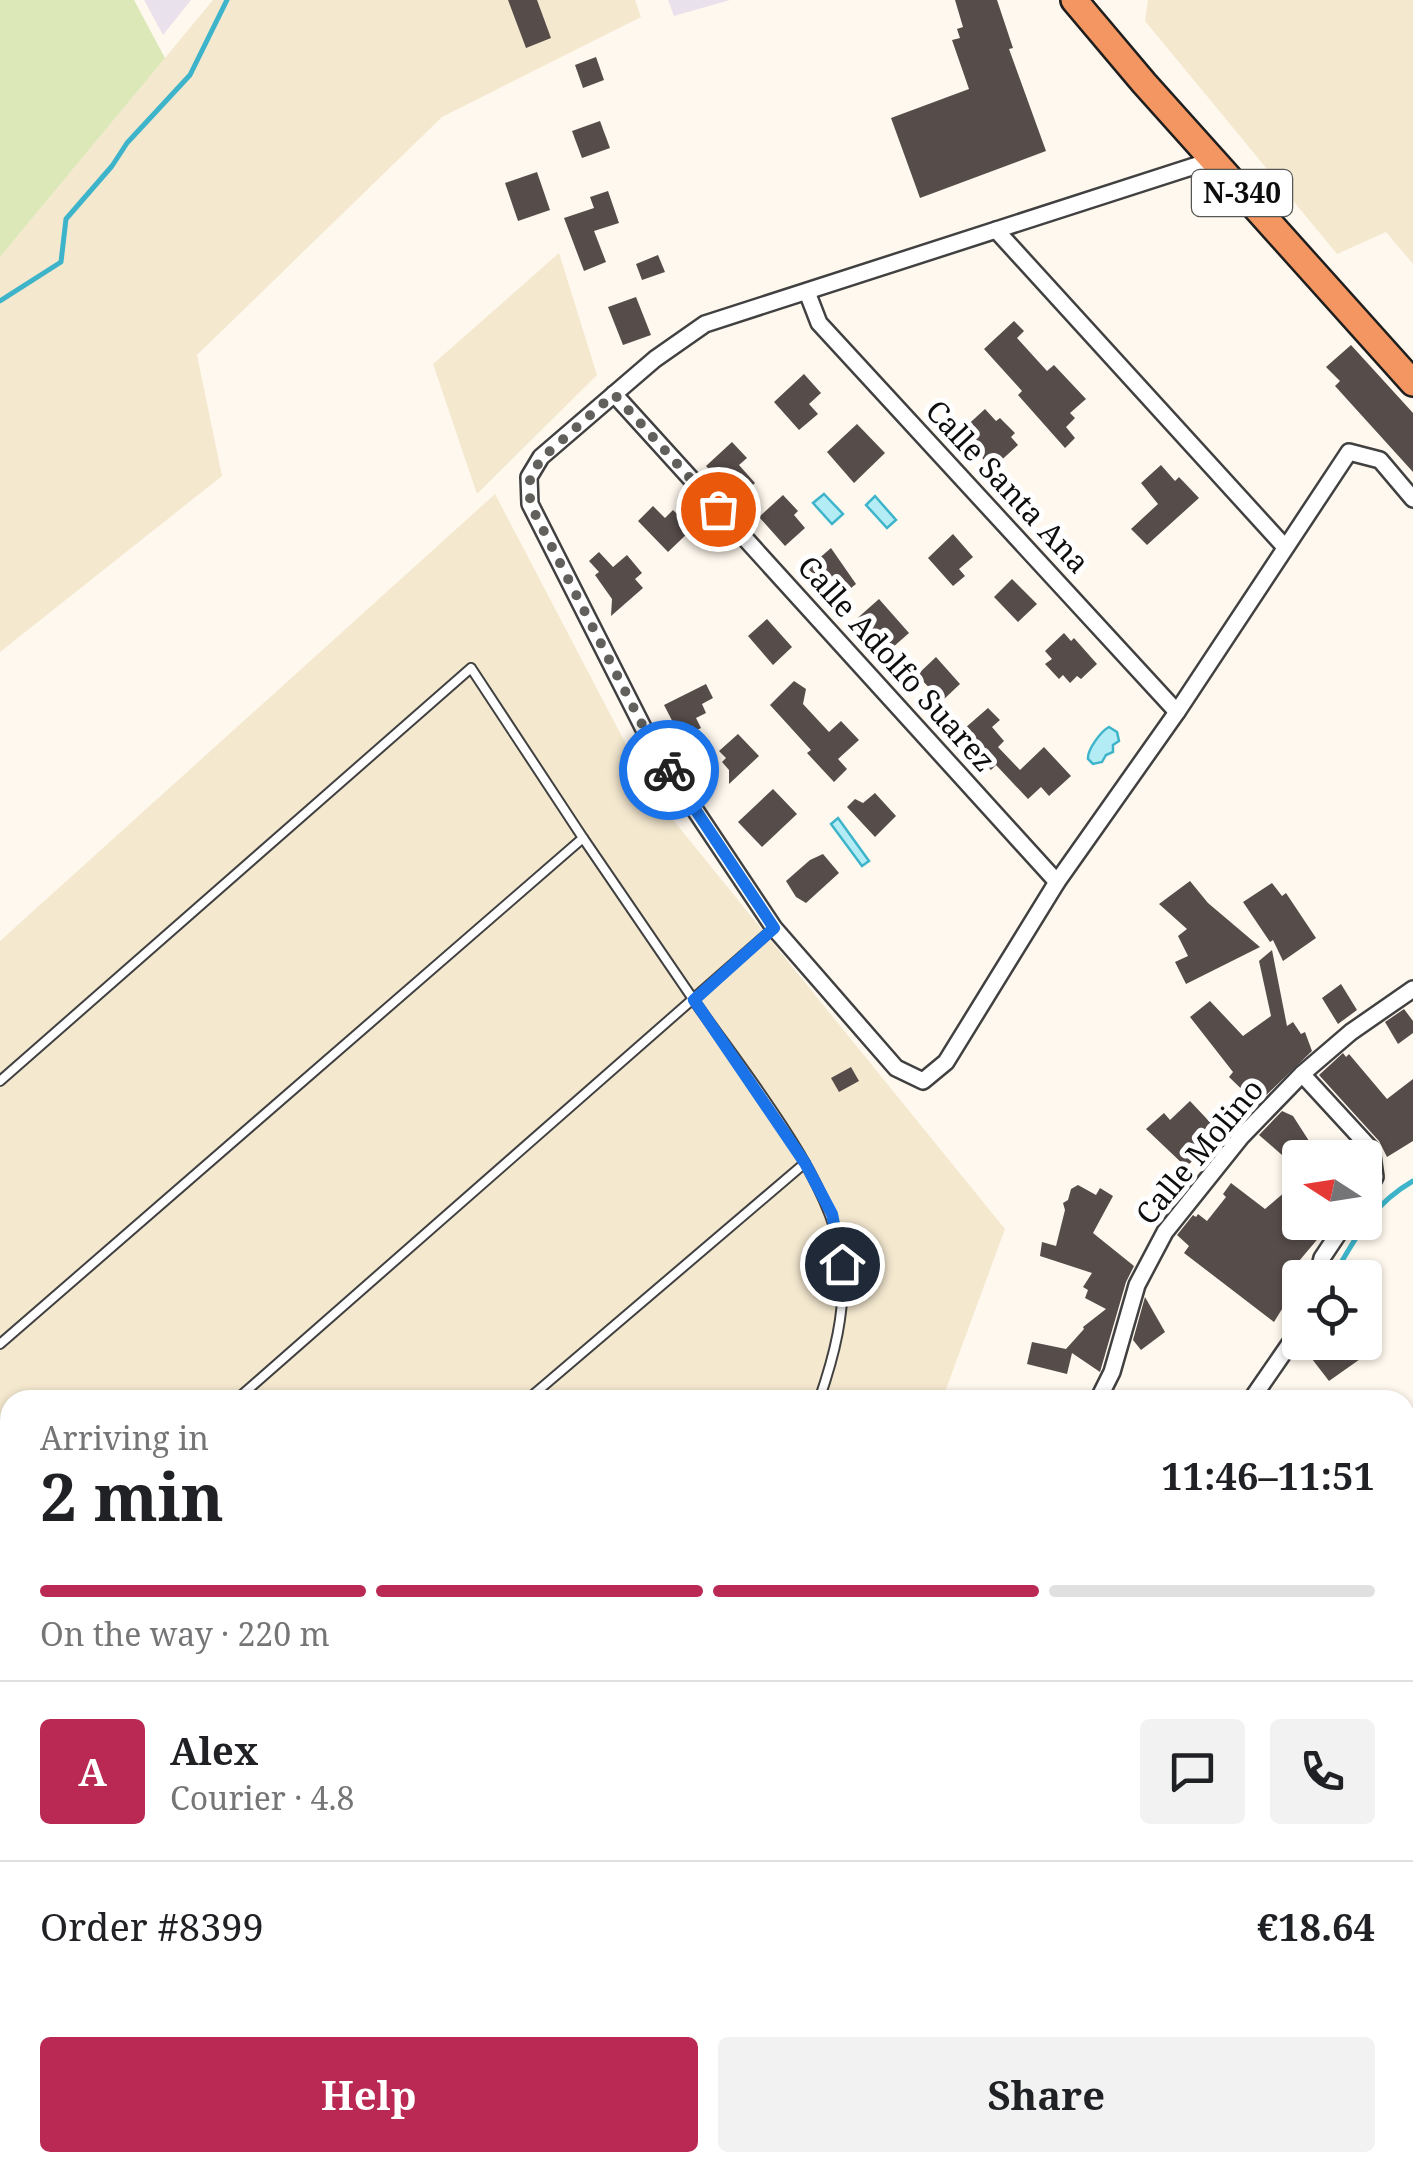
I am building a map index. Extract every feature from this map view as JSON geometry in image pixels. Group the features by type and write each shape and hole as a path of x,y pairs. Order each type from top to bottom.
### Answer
{"highway":[{"name":"N-340","path":"1074,0 1413,384"}],"street":[{"path":"1212,160 705,324 655,359 542,458 530,477 530,504 653,746 774,928 896,1068 923,1082 946,1062 1057,882 1177,712 1349,452 1380,460 1413,499"},
{"path":"996,230 1284,546"},
{"name":"Calle Santa Ana","path":"807,292 819,322 1177,712"},
{"name":"Calle Adolfo Suarez","path":"614,394 1057,882"},
{"name":"Calle Molino","path":"1103,1390 1142,1274 1165,1232 1241,1137 1302,1074 1351,1032 1413,989"},
{"path":"1302,1074 1363,1140"},
{"path":"1258,1390 1282,1355"}],"lane":[{"path":"0,1081 471,668 805,1163 832,1214 842,1264 842,1308 822,1390"},
{"path":"0,1344 583,838"},
{"path":"247,1390 774,928"},
{"path":"539,1390 805,1163"}],"shaded area":[{"path":"144,0 191,0 163,35"},
{"path":"213,0 635,0 641,17 442,117 197,355 222,476 0,652 0,257"},
{"path":"668,0 730,0 674,16"},
{"path":"1148,0 1413,0 1413,264 1386,232 1337,254 1145,21"},
{"path":"559,253 597,375 477,494 433,364"},
{"path":"495,494 652,794 1005,1229 946,1390 0,1390 0,941"}],"green space":[{"path":"0,0 134,0 165,58 0,257"}],"water":[{"path":"824,494 843,514 832,524 813,503"},
{"path":"875,496 896,520 887,528 866,505"},
{"path":"1109,727 1117,732 1119,741 1102,762 1093,764 1088,759 1090,751"},
{"path":"838,818 869,861 862,866 831,824"}],"building":[{"path":"508,0 537,0 551,38 526,48"},
{"path":"955,0 997,0 1013,48 1009,49 1046,151 920,198 891,118 969,89 952,40 960,38 957,29 963,27"},
{"path":"596,57 604,80 583,88 575,65"},
{"path":"600,121 610,148 582,158 572,131"},
{"path":"537,172 550,210 518,221 505,183"},
{"path":"608,191 619,223 594,231 606,262 584,271 564,218 594,208 590,197"},
{"path":"658,255 665,272 642,280 636,264"},
{"path":"636,297 651,335 623,345 608,307"},
{"path":"1014,321 1024,331 1017,338 1047,371 1054,365 1086,399 1070,413 1075,418 1066,427 1075,438 1065,448 984,349"},
{"path":"1351,345 1413,413 1413,472 1335,386 1340,381 1326,367"},
{"path":"804,374 821,393 809,404 818,414 799,430 774,402"},
{"path":"985,409 1015,433 1011,437 1018,445 995,466 970,445 973,442 962,430"},
{"path":"857,424 885,453 854,483 827,452"},
{"path":"732,442 747,458 739,465 755,483 734,503 734,495 706,466"},
{"path":"1161,465 1199,498 1147,545 1131,529 1158,504 1141,483"},
{"path":"783,495 798,511 794,515 805,528 785,546 759,517"},
{"path":"653,506 665,518 673,510 692,529 668,552 638,521"},
{"path":"953,534 973,557 959,569 965,576 953,586 928,558"},
{"path":"831,548 856,584 835,601 808,568"},
{"path":"599,552 613,567 627,555 642,573 635,579 643,588 611,616 612,599 589,561"},
{"path":"1012,579 1037,604 1018,622 994,597"},
{"path":"879,599 909,633 883,656 853,622"},
{"path":"767,619 792,647 773,665 748,636"},
{"path":"1064,633 1071,641 1074,638 1097,664 1081,679 1077,676 1070,683 1063,675 1059,679 1045,664 1052,659 1045,651"},
{"path":"936,657 960,684 942,701 917,675"},
{"path":"794,681 806,689 803,704 829,732 841,721 859,740 838,759 847,769 834,782 770,705"},
{"path":"706,684 713,698 702,704 706,713 696,718 701,728 681,738 664,705"},
{"path":"988,708 1000,720 992,727 1004,741 998,747 1020,770 1044,747 1071,776 1049,796 1041,787 1028,799 996,765 991,770 957,735"},
{"path":"738,734 759,756 729,784 729,770 722,762 726,758 719,751"},
{"path":"773,789 797,814 762,847 738,822"},
{"path":"875,793 896,816 875,837 847,807 855,799 863,803"},
{"path":"823,854 839,873 806,903 796,897 786,881"},
{"path":"1190,881 1208,903 1260,947 1186,984 1175,962 1188,956 1178,936 1187,929 1159,904"},
{"path":"1272,883 1282,896 1286,893 1316,938 1283,961 1273,940 1270,942 1243,902"},
{"path":"1272,950 1287,1026 1293,1022 1301,1034 1305,1032 1312,1051 1257,1104 1229,1077 1233,1072 1190,1017 1210,1001 1243,1036 1271,1016 1259,961"},
{"path":"1341,984 1357,1010 1338,1024 1322,998"},
{"path":"1404,1009 1413,1021 1413,1033 1398,1044 1385,1022"},
{"path":"1343,1053 1346,1057 1349,1054 1387,1099 1413,1079 1413,1141 1387,1157 1382,1140 1319,1075"},
{"path":"851,1067 859,1081 839,1092 831,1078"},
{"path":"1190,1101 1221,1134 1186,1167 1146,1129 1164,1113 1170,1120"},
{"path":"1282,1111 1293,1116 1308,1140 1282,1140 1282,1155 1259,1135"},
{"path":"1231,1183 1265,1209 1282,1194 1282,1240 1317,1240 1300,1260 1282,1260 1282,1309 1274,1322 1184,1253 1189,1246 1177,1235 1193,1215 1207,1221 1226,1197 1223,1194"},
{"path":"1078,1185 1096,1195 1100,1188 1113,1196 1093,1233 1134,1266 1100,1372 1072,1353 1067,1374 1027,1364 1032,1342 1066,1349 1083,1327 1106,1309 1085,1298 1088,1290 1083,1287 1092,1273 1040,1256 1042,1242 1056,1246 1065,1210 1063,1203"},
{"path":"1145,1297 1165,1332 1141,1350 1133,1340"},
{"path":"1313,1360 1359,1360 1329,1381"}],"waterway":[{"path":"0,301 61,262 66,219 127,143 190,75 227,0"},
{"path":"1343,1260 1375,1212 1413,1181"}],"way so far":[{"path":"669,770 653,746 530,504 530,477 542,458 614,394 718,509"}],"route":[{"path":"669,770 774,928 694,1000 805,1163 832,1214 842,1264"}]}
